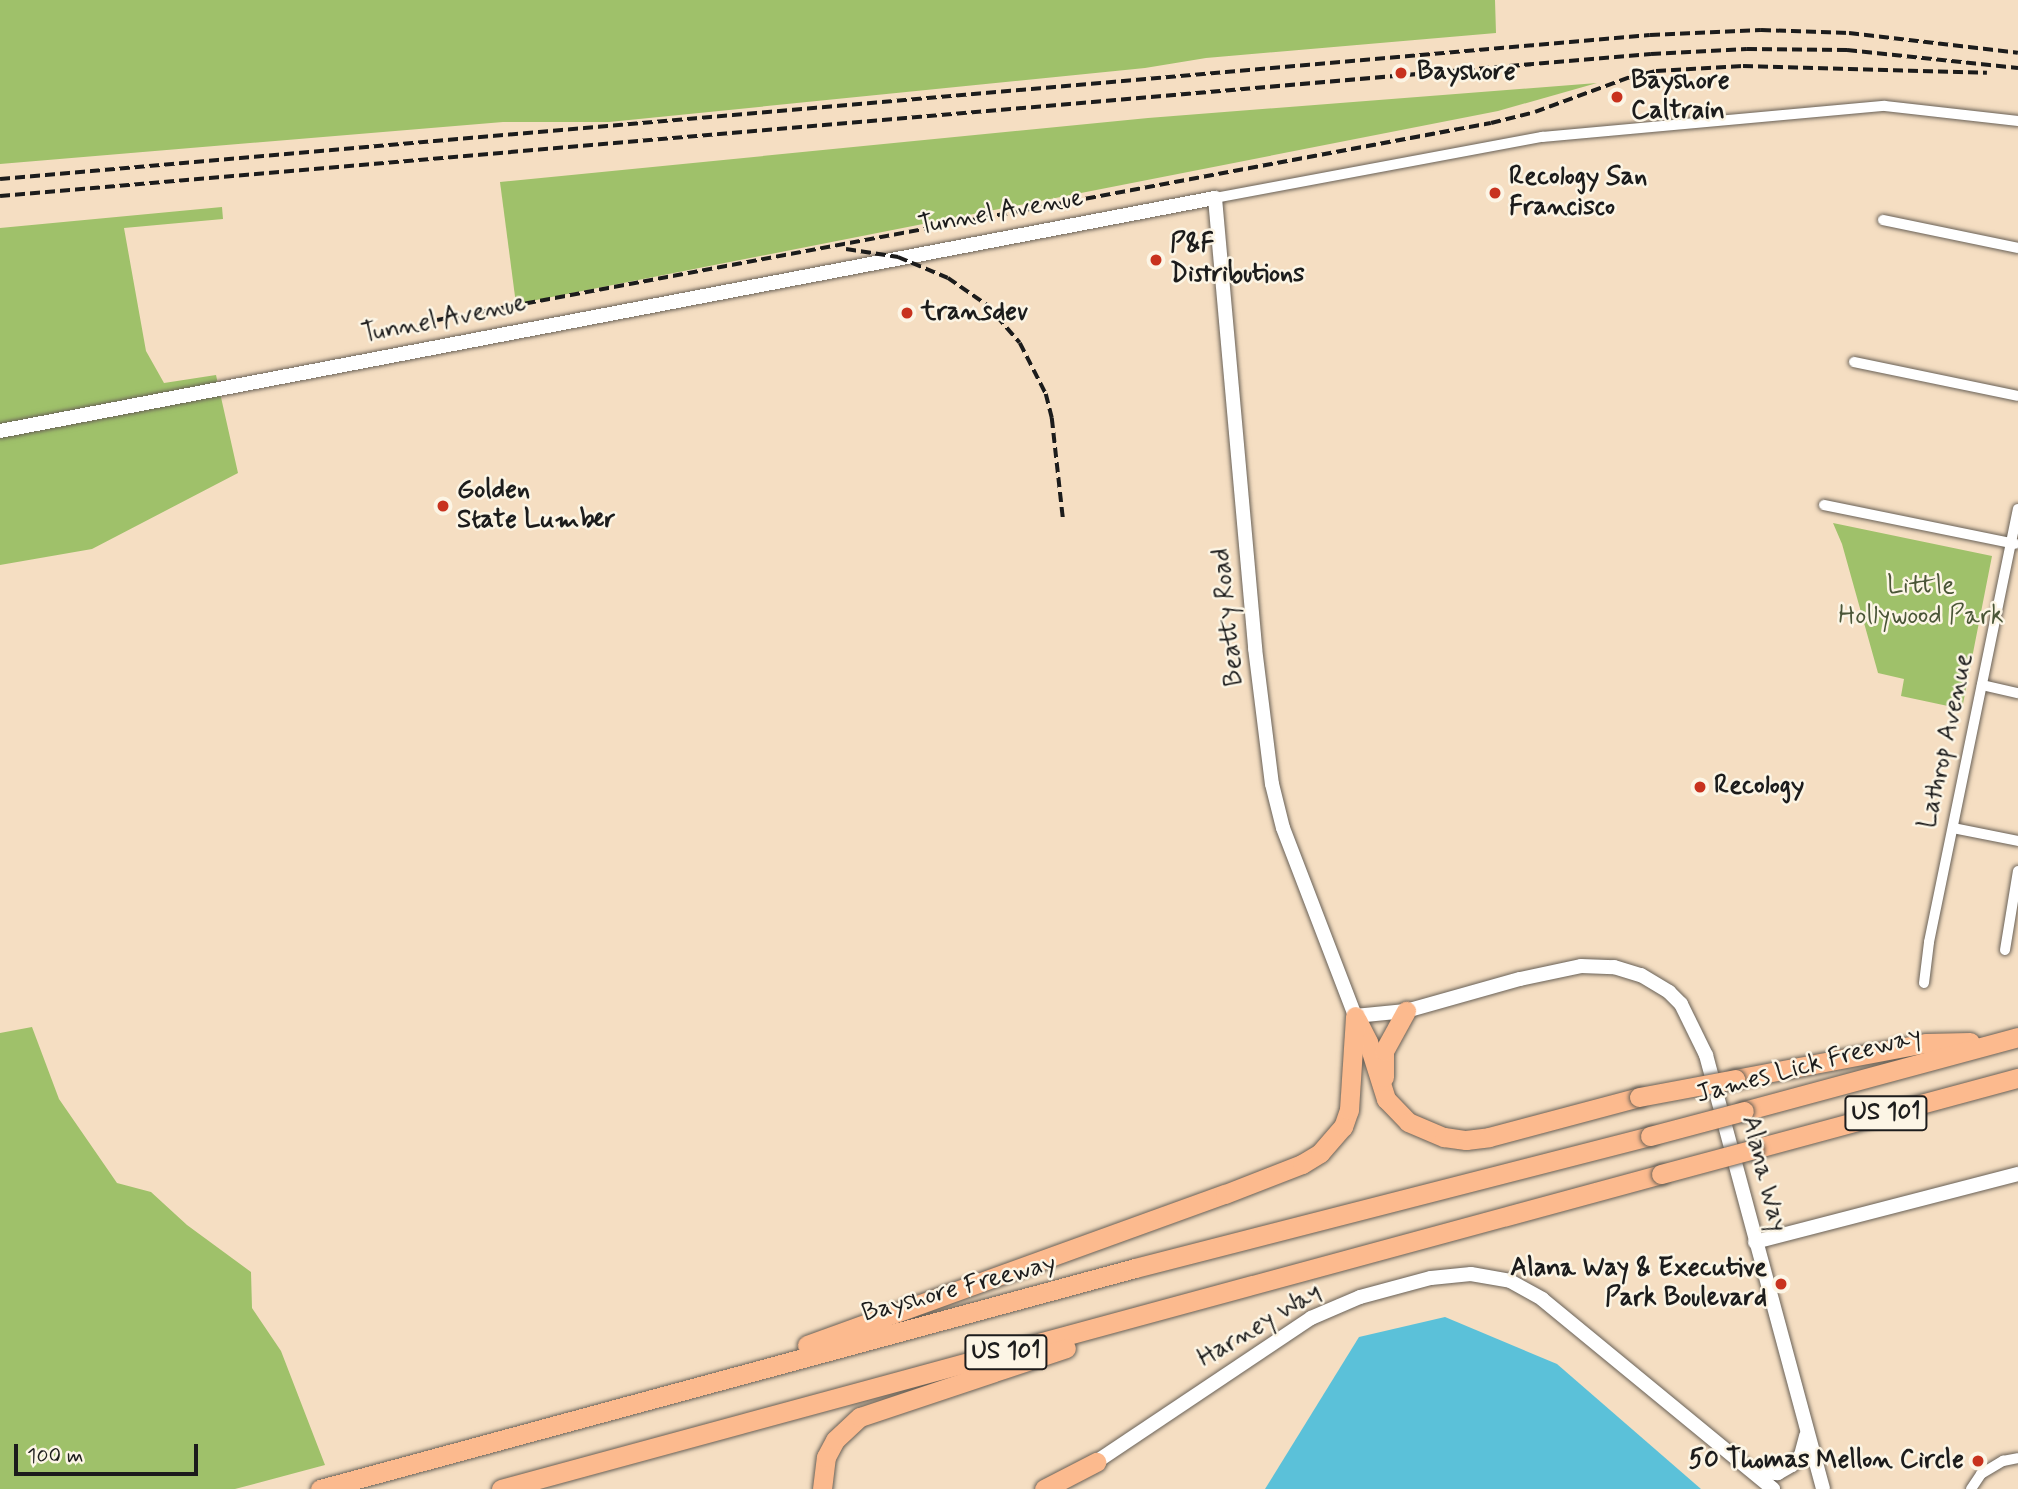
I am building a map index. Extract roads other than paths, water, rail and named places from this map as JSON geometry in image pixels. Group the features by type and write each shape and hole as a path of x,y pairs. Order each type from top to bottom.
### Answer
{"highway":[{"path":"1406,1011 1384,1051 1384,1078 1399,1109 1410,1122 1423,1129"},
{"path":"1355,1016 1368,1042 1385,1099 1408,1122 1423,1129 1444,1137 1477,1139 1639,1097 1926,1043 2010,1039"},
{"path":"698,1387 1302,1164 1333,1141 1349,1111 1355,1016"},
{"name":"James Lick Freeway","path":"1613,1146 2010,1039"},
{"name":"US 101","path":"501,1489 2018,1078"},
{"name":"Bayshore Freeway","path":"320,1489 1135,1268 1613,1146"},
{"path":"822,1489 826,1457 835,1440 846,1427 868,1413 1340,1261"},
{"path":"1044,1489 1096,1462"},
{"path":"1057,1489 1096,1462"}],"street":[{"name":"Tunnel Avenue","path":"0,431 1542,137 1885,106 2018,121"},
{"name":"Beatty Road","path":"1215,198 1255,648 1272,784 1283,828 1355,1016"},
{"path":"1883,220 2018,248"},
{"path":"1853,362 2018,396"},
{"path":"1824,505 2014,544"},
{"name":"Lathrop Avenue","path":"1924,983 1929,942 2014,544 2018,509"},
{"path":"1982,685 2018,693"},
{"path":"1953,828 2018,841"},
{"path":"2006,950 2018,871"},
{"name":"Alana Way","path":"1355,1016 1406,1011 1520,979 1581,966 1627,970 1655,982 1681,1004 1701,1040 1823,1489"},
{"path":"1755,1242 2018,1174"},
{"name":"Harney Way","path":"1096,1462 1311,1318 1384,1290 1431,1278 1471,1274 1510,1281 1542,1299 1773,1489"},
{"path":"1749,1470 1766,1475 1792,1465 1804,1448 1805,1424"},
{"path":"1971,1489 1981,1474 2003,1461 2018,1458"}],"water":[{"path":"1445,1317 1557,1364 1701,1489 1265,1489 1359,1337"}],"railway":[{"path":"0,179 1650,35 1761,30 1849,33 2018,53"},
{"path":"0,196 1651,54 1747,49 1847,50 2018,68"},
{"path":"437,320 1491,123 1535,112 1630,77 1656,71 1743,66 1987,73"},
{"path":"846,249 898,257 948,278 987,305 1020,343 1046,394 1052,418 1063,518"}],"place":[{"name":"Bayshore","path":"1401,73"},
{"name":"Bayshore Caltrain","path":"1617,97"},
{"name":"Recology San Francisco","path":"1495,193"},
{"name":"P&F Distributions","path":"1156,260"},
{"name":"transdev","path":"907,313"},
{"name":"Golden State Lumber","path":"443,506"},
{"name":"Recology","path":"1700,787"},
{"name":"Alana Way & Executive Park Boulevard","path":"1781,1284"},
{"name":"50 Thomas Mellon Circle","path":"1978,1461"}],"park label":[{"name":"Little Hollywood Park","path":"1921,602"}]}
